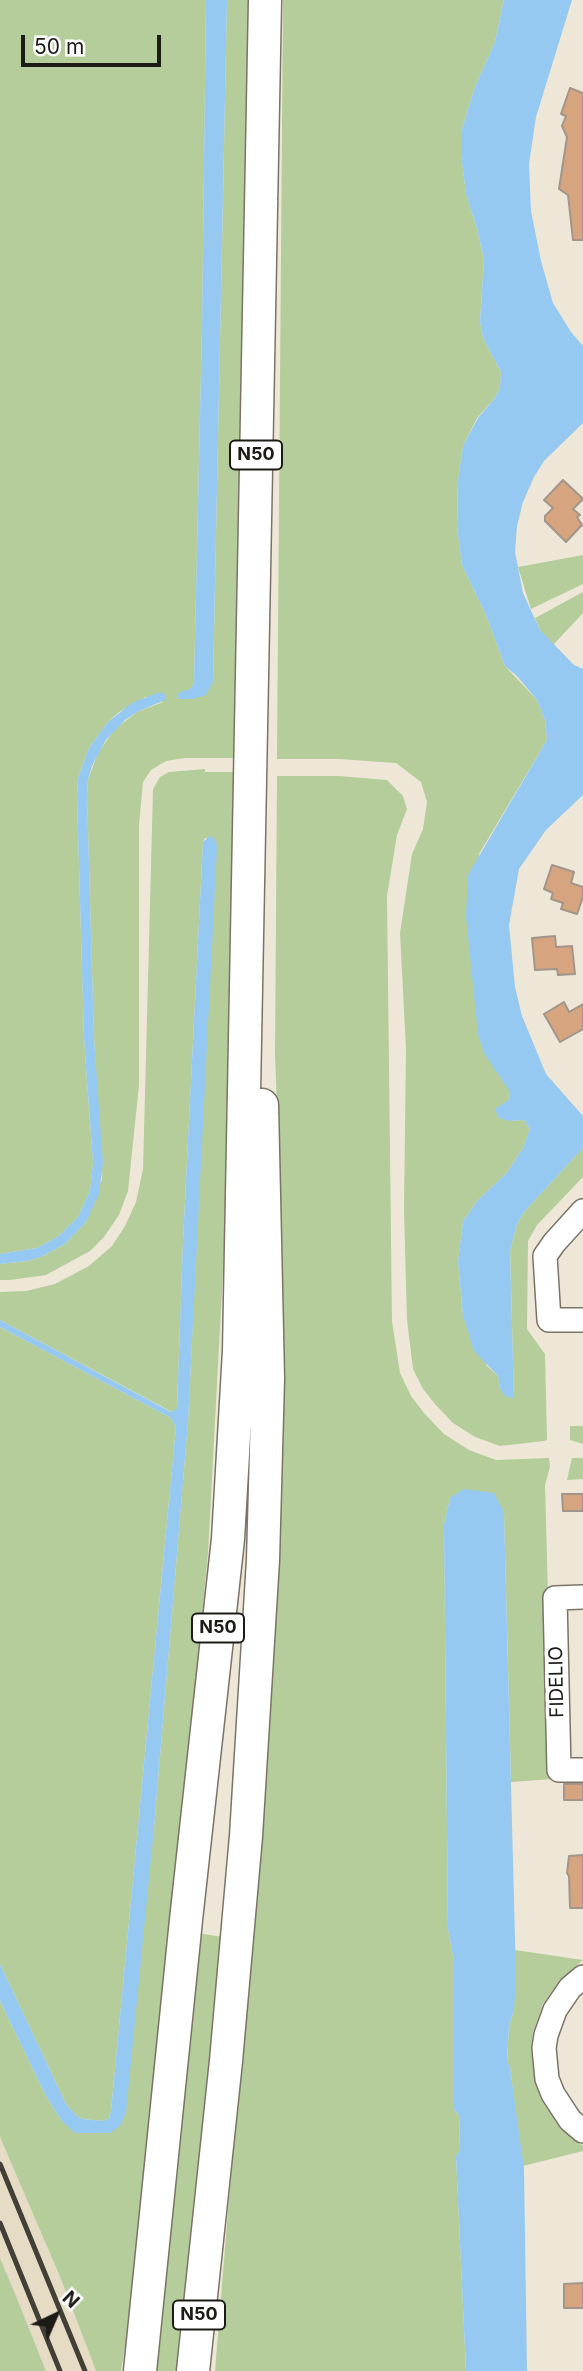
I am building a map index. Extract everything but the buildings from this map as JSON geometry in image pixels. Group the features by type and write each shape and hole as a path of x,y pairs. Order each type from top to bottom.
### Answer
{"highway":[{"name":"N50","path":"140,2371 187,1906 228,1539 238,1364 265,0"},
{"name":"N50","path":"193,2371 226,2062 246,1836 263,1560 268,1378 258,909 276,0"}],"street":[{"path":"583,1211 545,1256 549,1320 583,1320"},
{"name":"FIDELIO","path":"583,1597 555,1598 559,1770 583,1770"},
{"path":"583,1977 570,1988 555,2010 545,2035 544,2048 547,2079 553,2094 565,2114 583,2131"}],"shaded area":[{"path":"0,2137 61,2279 96,2371 46,2371 0,2258"}],"green space":[{"path":"0,0 206,0 194,683 177,697 193,699 213,682 227,0 257,0 243,758 185,758 166,761 151,770 143,782 139,825 139,1085 128,1191 119,1215 104,1237 90,1251 46,1275 10,1280 0,1280 0,1264 41,1257 65,1244 86,1222 102,1179 94,1039 88,780 98,753 115,729 137,712 163,702 146,697 119,712 89,748 78,778 84,1039 93,1163 90,1191 78,1217 59,1236 37,1248 0,1254"},
{"path":"283,0 504,0 495,42 475,87 461,132 466,194 484,259 480,322 483,338 501,372 500,388 495,398 477,418 463,446 458,480 457,527 462,565 486,615 505,666 537,700 545,720 547,740 479,854 510,1092 509,1100 495,1110 510,1121 524,1120 530,1129 523,1148 507,1173 479,1199 463,1221 458,1262 463,1316 487,1366 498,1376 500,1389 514,1399 510,1251 517,1224 524,1212 583,1148 583,1177 537,1225 528,1241 527,1329 545,1354 547,1440 544,1441 500,1446 475,1437 453,1423 435,1404 423,1389 413,1369 407,1320 404,1210 406,1049 400,933 412,854 423,829 427,802 421,782 396,763 277,759"},
{"path":"583,555 583,584 531,609 518,567"},
{"path":"583,592 583,613 553,645 540,630 535,618"},
{"path":"205,769 205,772 243,772 232,1103 208,1553 131,2312 121,2371 96,2371 61,2279 0,2137 0,2001 46,2096 61,2120 110,2133 154,1828 188,1422 216,841 205,838 203,842 177,1409 172,1412 0,1320 0,1292 26,1291 55,1284 89,1266 112,1246 136,1202 143,1169 153,789 160,777 169,772"},
{"path":"277,776 339,776 387,780 403,796 407,809 397,835 387,896 392,1321 400,1373 411,1396 424,1413 444,1434 469,1450 496,1460 549,1458 550,1467 545,1485 553,1779 511,1782 504,1512 450,1498 444,1525 448,1929 454,1961 454,2110 459,2115 460,2150 456,2156 466,2371 215,2371 275,1633 283,1375 282,1234 275,1054"},
{"path":"0,1327 171,1418 176,1427 111,2111 109,2118 103,2121 83,2119 66,2104 0,1964"},
{"path":"570,1426 583,1426 583,1444 570,1440"},
{"path":"572,1458 583,1458 583,1479 567,1480"},
{"path":"191,1932 229,1938 184,2371 147,2371"},
{"path":"515,1950 583,1960 561,1979 543,2004 533,2032 531,2048 535,2083 541,2099 561,2129 583,2146 583,2151 523,2166 510,2067 507,2062 509,2026 514,2010"},
{"path":"0,2258 18,2301 46,2371 0,2371"}],"water":[{"path":"206,0 227,0 213,682 206,695 180,699 177,697 178,693 190,689 194,683"},
{"path":"504,0 572,0 536,117 529,164 531,211 553,303 583,346 583,423 544,461 534,477 523,502 517,526 515,552 523,593 540,630 574,665 583,669 583,795 546,830 519,869 509,925 515,987 522,1016 546,1074 583,1116 583,1148 524,1212 517,1224 510,1251 514,1399 505,1396 500,1389 498,1376 474,1351 463,1316 458,1262 463,1221 479,1199 507,1173 523,1148 530,1129 524,1120 510,1121 499,1118 495,1109 509,1100 510,1092 484,1053 478,1034 466,916 468,875 547,740 545,720 537,700 505,666 486,615 462,565 457,527 458,480 463,446 478,418 495,398 500,388 501,372 483,338 480,322 484,259 466,194 461,132 475,87 495,42"},
{"path":"160,692 165,694 165,700 125,720 106,740 88,780 94,1039 103,1163 99,1194 86,1222 65,1244 41,1257 0,1264 0,1254 37,1248 59,1236 78,1217 90,1191 93,1163 84,1039 78,778 89,748 108,722 132,703"},
{"path":"210,836 216,840 217,848 188,1422 154,1828 126,2113 120,2126 110,2133 75,2133 61,2120 46,2096 0,2001 0,1964 66,2104 83,2119 103,2121 109,2118 176,1427 171,1418 0,1327 0,1320 171,1412 177,1409 203,842"},
{"path":"464,1489 494,1493 504,1512 516,1979 507,2061 524,2169 527,2371 466,2371 456,2156 460,2150 459,2115 454,2110 454,1961 448,1929 444,1525 450,1498"}],"railway":[{"path":"0,2164 85,2371"},
{"path":"0,2223 60,2371"}]}
